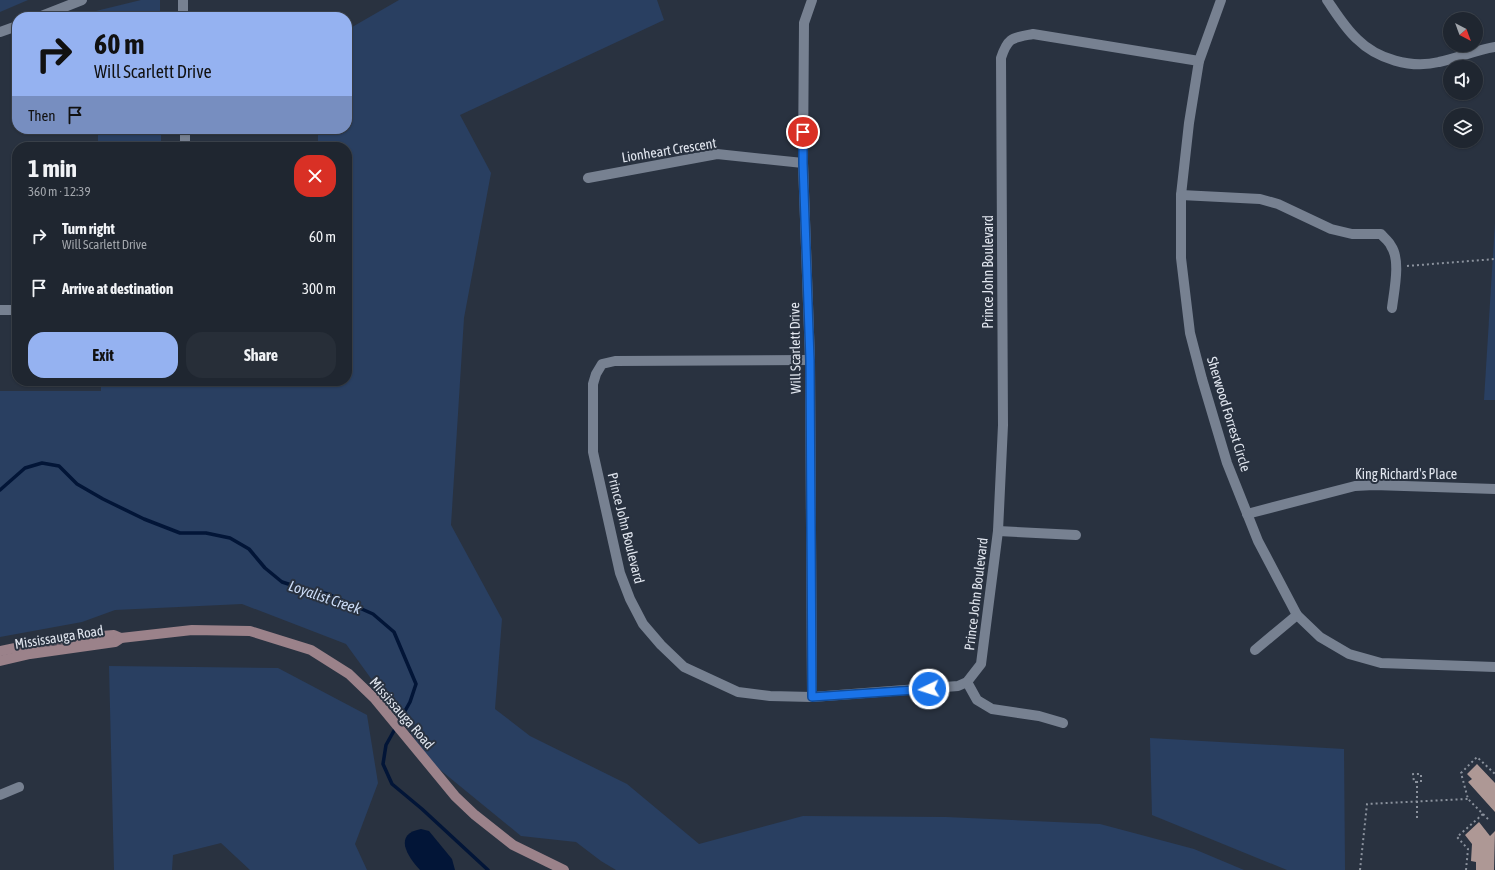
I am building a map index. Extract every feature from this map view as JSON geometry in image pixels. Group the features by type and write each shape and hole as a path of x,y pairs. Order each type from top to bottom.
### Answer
{"main road":[{"name":"Mississauga Road","path":"0,661 30,654 115,642 121,638 192,630 250,631 311,650 348,674 375,699 455,796 475,815 513,845 564,870"},
{"name":"Mississauga Road","path":"0,650 53,640 114,635 121,638"}],"street":[{"path":"52,12 82,0"},
{"path":"183,0 183,12"},
{"name":"Will Scarlett Drive","path":"812,0 804,23 803,163 810,360 812,697"},
{"name":"Sherwood Forrest Circle","path":"1222,0 1199,61 1189,123 1181,195 1182,258 1190,333 1227,463 1258,541 1297,615 1320,637 1349,654 1381,663 1495,666"},
{"path":"1327,0 1346,28 1358,40 1379,55 1397,61 1418,65 1430,64 1495,47"},
{"path":"0,32 12,28"},
{"name":"Prince John Boulevard","path":"810,360 614,361 602,364 596,374 593,384 594,452 620,573 630,599 643,624 661,645 684,667 738,692 770,696 812,697 958,686 967,682 981,664 998,532 1003,425 1000,58 1006,44 1014,37 1033,34 1199,61"},
{"name":"Lionheart Crescent","path":"588,178 717,154 803,163"},
{"path":"1181,195 1260,199 1278,204 1331,229 1352,234 1381,234 1392,246 1395,256 1396,267 1392,308"},
{"path":"0,310 12,310"},
{"name":"King Richard's Place","path":"1248,514 1356,486 1374,485 1495,489"},
{"path":"998,532 1076,535"},
{"path":"1255,650 1297,615"},
{"path":"967,682 977,700 992,709 1039,716 1063,723"},
{"path":"0,796 19,787"}],"path":[{"path":"1396,267 1495,258"},
{"path":"1488,819 1468,799 1461,773 1477,757 1495,774"},
{"path":"1417,782 1420,782 1420,774 1414,774 1414,782 1417,782 1418,821"},
{"path":"1360,870 1367,804 1468,799"},
{"path":"1466,870 1468,849 1457,837 1483,814"}],"shaded area":[{"path":"0,0 28,0 0,12"},
{"path":"141,0 160,0 160,12 96,11"},
{"path":"399,0 657,0 664,20 460,115 491,173 464,318 451,525 502,619 495,709 530,736 627,784 699,844 803,816 946,817 1100,824 1194,849 1244,870 616,870 601,861 576,842 521,836 433,764 346,644 242,604 115,610 82,622 0,637 0,391 101,391 101,386 352,386 352,142 318,142 318,134 352,134 352,27"},
{"path":"98,134 161,134 161,142 98,142"},
{"path":"1495,223 1495,400 1484,400"},
{"path":"109,666 278,668 367,715 378,783 355,844 367,870 250,870 221,843 173,855 172,870 114,870"},
{"path":"1150,738 1344,749 1345,870 1287,870 1152,815"},
{"path":"421,829 429,831 452,859 455,870 420,870 415,864 407,852 405,840 412,832"}],"building":[{"path":"1477,764 1495,783 1495,812 1468,782 1472,779 1467,774"},
{"path":"1479,822 1490,836 1495,831 1494,870 1476,870 1476,862 1471,861 1472,844 1465,835"}],"waterway":[{"name":"Loyalist Creek","path":"0,490 25,468 42,463 59,466 77,484 103,499 144,519 180,533 206,533 230,538 249,549 265,568 282,582 304,589 328,594 373,614 394,632 416,684 410,702 386,745 383,764 392,784 422,809 488,870"}],"route":[{"path":"803,132 810,360 812,697 929,689"}]}
